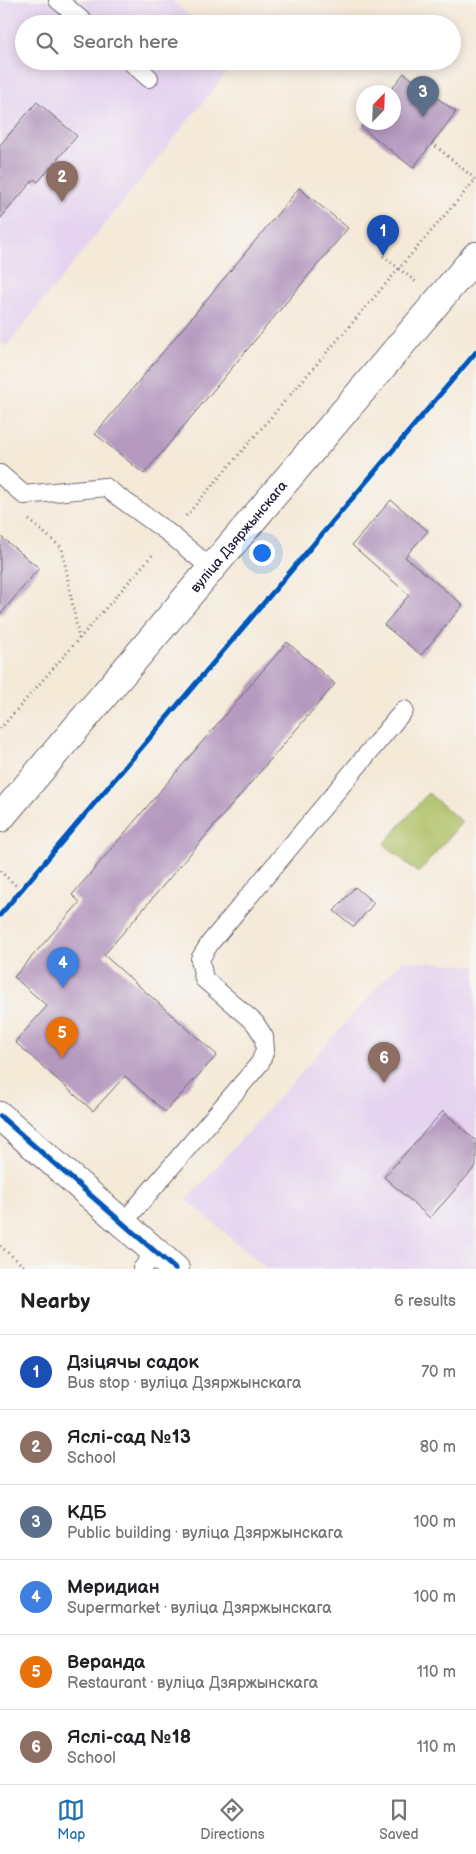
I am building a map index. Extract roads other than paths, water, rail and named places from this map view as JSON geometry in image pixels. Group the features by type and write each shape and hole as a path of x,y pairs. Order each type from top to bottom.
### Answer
{"main road":[{"name":"вуліца Дзяржынскага","path":"3,808 476,256"},
{"path":"0,1116 122,1223 158,1263"}],"lane":[{"path":"58,0 76,15"},
{"path":"140,70 149,78"},
{"path":"0,474 24,495 105,487 170,534 210,568"},
{"path":"122,1223 260,1063 265,1050 264,1037 255,1023 204,979 200,959 210,943 404,710"}],"place":[{"name":"КДБ","path":"423,117"},
{"name":"Яслі-сад №13","path":"62,202"},
{"name":"Дзіцячы садок","path":"383,256"},
{"name":"Меридиан","path":"63,988"},
{"name":"Веранда","path":"62,1058"},
{"name":"Яслі-сад №18","path":"384,1083"}]}
